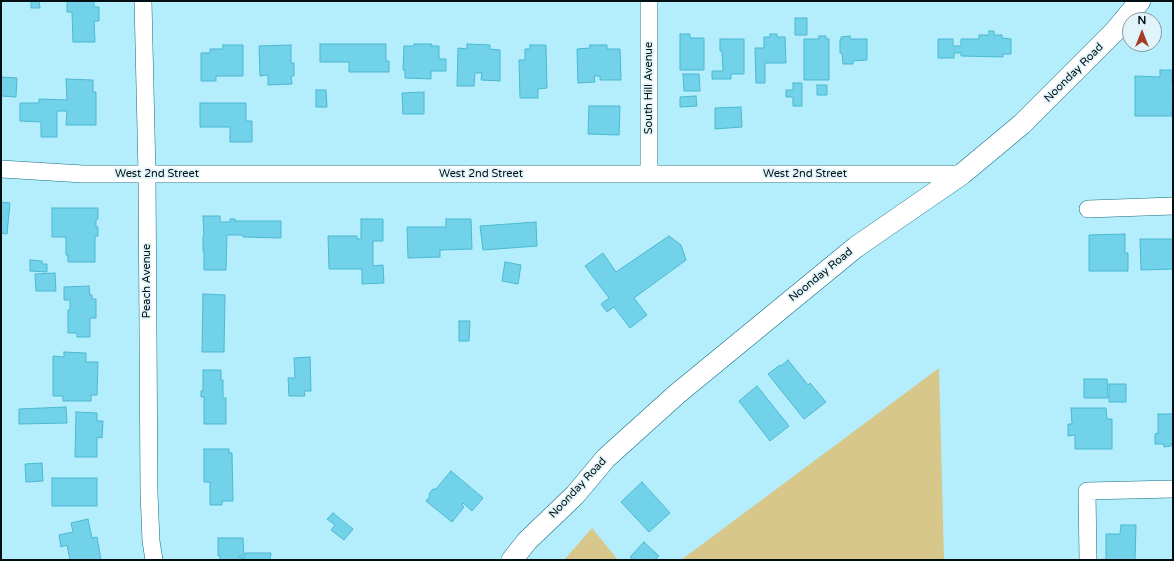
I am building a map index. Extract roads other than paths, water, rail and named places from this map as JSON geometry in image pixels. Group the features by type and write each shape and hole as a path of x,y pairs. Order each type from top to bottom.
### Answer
{"street":[{"name":"Peach Avenue","path":"143,1 149,493 151,541 154,560"},
{"name":"South Hill Avenue","path":"649,1 649,174"},
{"name":"Noonday Road","path":"512,560 527,541 575,495 606,458 677,394 856,247 962,174 1028,118 1115,31 1140,1"},
{"name":"West 2nd Street","path":"1,169 84,174 962,174"},
{"path":"1088,209 1173,206"},
{"path":"1088,560 1087,491 1173,489"}]}
